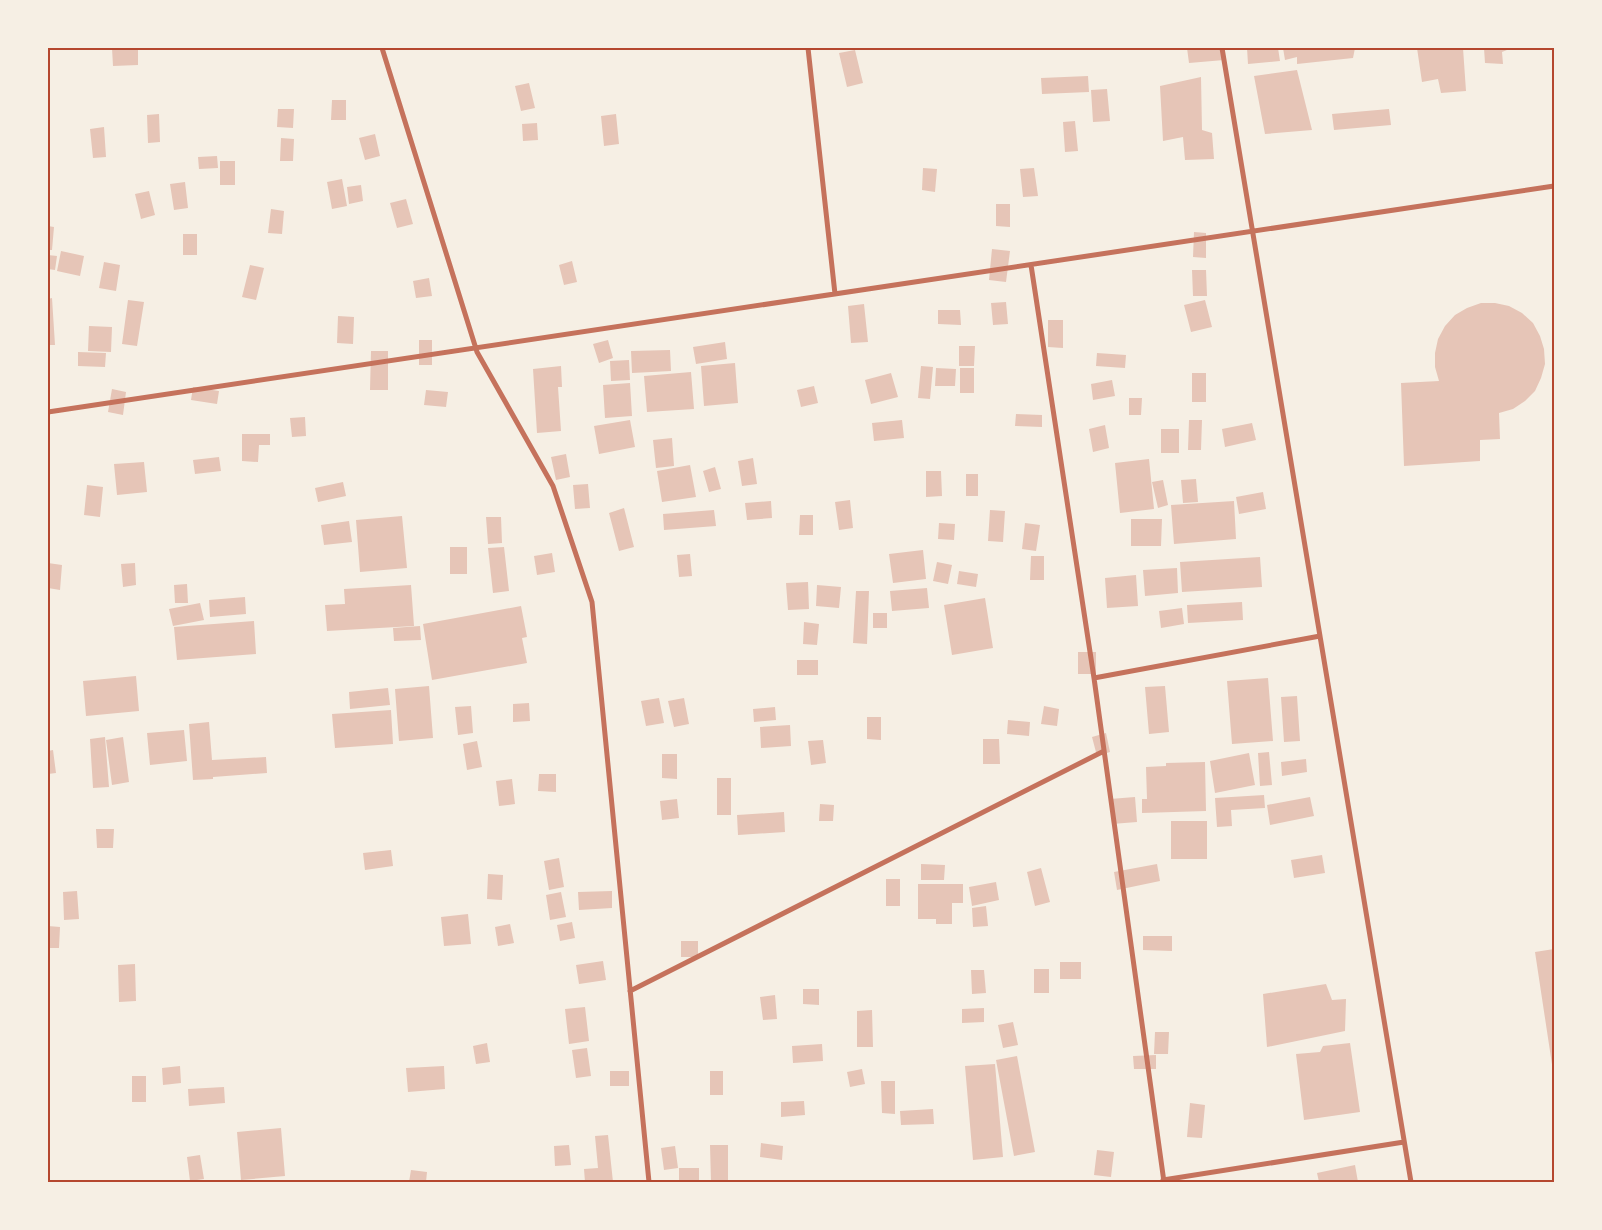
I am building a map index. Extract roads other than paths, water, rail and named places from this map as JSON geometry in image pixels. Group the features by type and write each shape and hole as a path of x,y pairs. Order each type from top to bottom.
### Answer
{"street":[{"path":"382,48 476,348 553,486 592,602 649,1182"},
{"path":"808,48 835,294"},
{"path":"1222,48 1411,1182"},
{"path":"48,412 1554,186"},
{"path":"1031,265 1094,678 1164,1181 1404,1142"},
{"path":"1094,678 1320,636"},
{"path":"630,991 1104,751"}]}
